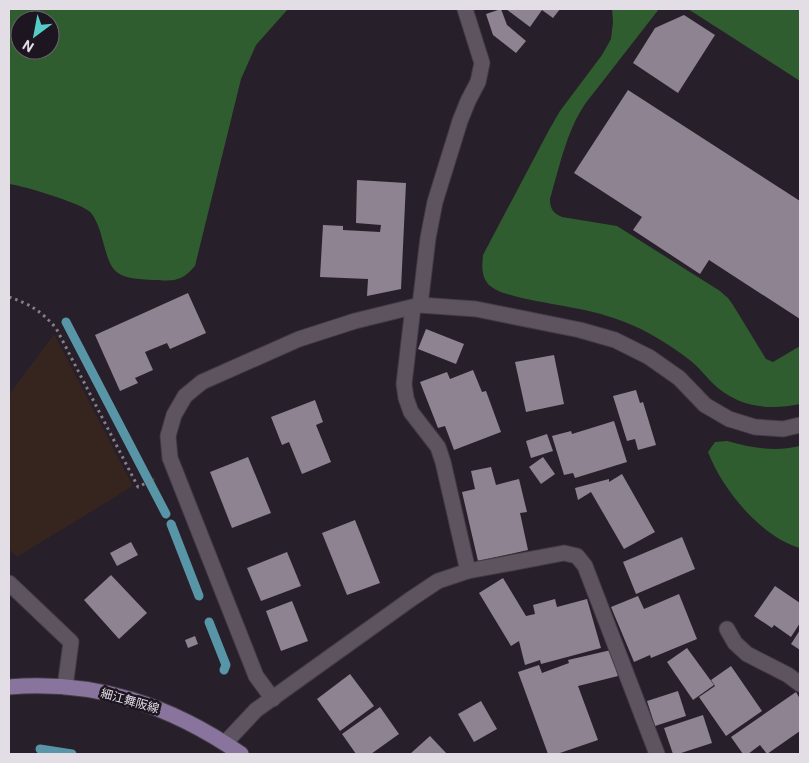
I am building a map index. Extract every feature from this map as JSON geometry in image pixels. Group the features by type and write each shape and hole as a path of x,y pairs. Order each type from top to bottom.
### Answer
{"main road":[{"name":"細江舞阪線","path":"9,687 65,687 105,692 145,703 182,718 241,754"}],"street":[{"path":"465,9 482,63 478,82 460,121 435,202 404,384 411,412 438,448 443,462 468,571"},
{"path":"273,699 256,676 170,458 168,436 174,415 185,396 202,382 299,339 355,321 417,306 476,309 580,330 616,340 649,357 679,378 705,405 729,419 755,427 783,429 800,425"},
{"path":"225,744 256,710 411,599 438,582 468,571 564,554 577,556 585,566 657,754"},
{"path":"9,584 71,642 65,687"},
{"path":"727,629 735,644 747,654 788,675 800,684"}],"path":[{"path":"9,296 26,303 43,314 56,328 138,487 149,482"}],"shaded area":[{"path":"54,334 133,486 17,557 9,549 9,395"}],"green space":[{"path":"9,9 288,9 256,45 241,79 195,266 186,275 181,278 167,280 139,279 120,274 110,264 98,226 89,211 74,203 9,184"},
{"path":"612,9 659,9 578,115 560,162 550,199 551,208 562,217 617,226 720,291 733,305 766,359 773,362 800,346 800,404 768,407 737,400 718,388 695,364 683,355 658,338 640,329 608,316 498,291 488,284 484,277 483,255 549,130 560,111 602,55 611,39"},
{"path":"688,9 800,9 800,81"},
{"path":"727,441 764,448 781,449 800,446 800,548 771,534 757,523 733,496 714,466 708,452 715,442"}],"building":[{"path":"501,9 507,25 526,41 516,53 493,35 486,14"},
{"path":"506,9 560,9 553,18 542,10 530,27"},
{"path":"684,15 715,35 678,93 633,63 655,28"},
{"path":"628,90 800,201 800,319 709,260 700,274 633,230 642,217 574,173"},
{"path":"357,180 406,183 401,289 367,296 368,279 320,277 323,225 343,226 343,230 380,232 381,225 356,223"},
{"path":"188,293 206,333 170,349 167,343 145,352 153,370 135,378 138,383 120,391 95,335"},
{"path":"426,329 464,344 456,364 418,349"},
{"path":"554,355 564,404 526,412 515,362"},
{"path":"473,370 482,392 486,391 501,432 454,450 445,426 438,428 420,382 447,372 450,379"},
{"path":"636,390 640,403 643,402 656,445 638,450 635,439 627,441 613,396"},
{"path":"315,400 323,422 316,425 331,462 302,474 289,442 282,445 271,417"},
{"path":"614,421 627,462 575,478 573,473 564,475 552,436 571,431 572,434"},
{"path":"547,434 553,451 531,458 526,441"},
{"path":"248,457 271,513 232,528 210,472"},
{"path":"543,457 555,474 541,484 529,467"},
{"path":"491,467 496,485 519,479 527,512 520,513 528,550 478,561 462,492 475,489 471,471"},
{"path":"622,474 655,532 624,549 591,492 578,500 575,488 609,479 609,482"},
{"path":"355,520 380,583 347,595 322,533"},
{"path":"682,537 695,569 636,594 623,562"},
{"path":"131,542 138,555 117,566 110,553"},
{"path":"287,552 301,586 261,601 247,568"},
{"path":"111,575 147,613 119,639 84,600"},
{"path":"503,578 526,616 535,614 533,605 555,599 557,607 587,599 601,648 541,664 540,660 525,665 519,641 511,646 479,593"},
{"path":"775,586 800,603 800,623 791,637 774,625 772,628 754,616"},
{"path":"679,594 697,639 651,658 650,655 634,662 611,607 638,596 644,609"},
{"path":"292,601 308,641 281,651 266,611"},
{"path":"800,630 800,650 791,644"},
{"path":"195,636 198,644 188,648 185,640"},
{"path":"687,648 714,685 693,700 667,662"},
{"path":"611,650 618,676 578,686 598,740 557,754 548,754 518,672 539,665 542,673 569,663 568,660"},
{"path":"731,666 762,711 726,736 699,697 715,686 711,680"},
{"path":"350,674 374,706 340,731 317,699"},
{"path":"678,691 686,716 655,726 647,701"},
{"path":"796,692 800,699 800,731 767,754 760,745 748,754 743,754 731,737"},
{"path":"481,701 497,729 474,742 458,714"},
{"path":"380,707 399,734 371,754 356,754 342,734"},
{"path":"703,715 712,743 673,754 664,728"},
{"path":"430,736 447,754 410,754"}],"waterway":[{"path":"66,322 166,514"},
{"path":"171,524 199,596"},
{"path":"209,622 226,665 224,670"},
{"path":"40,749 72,754"}]}
